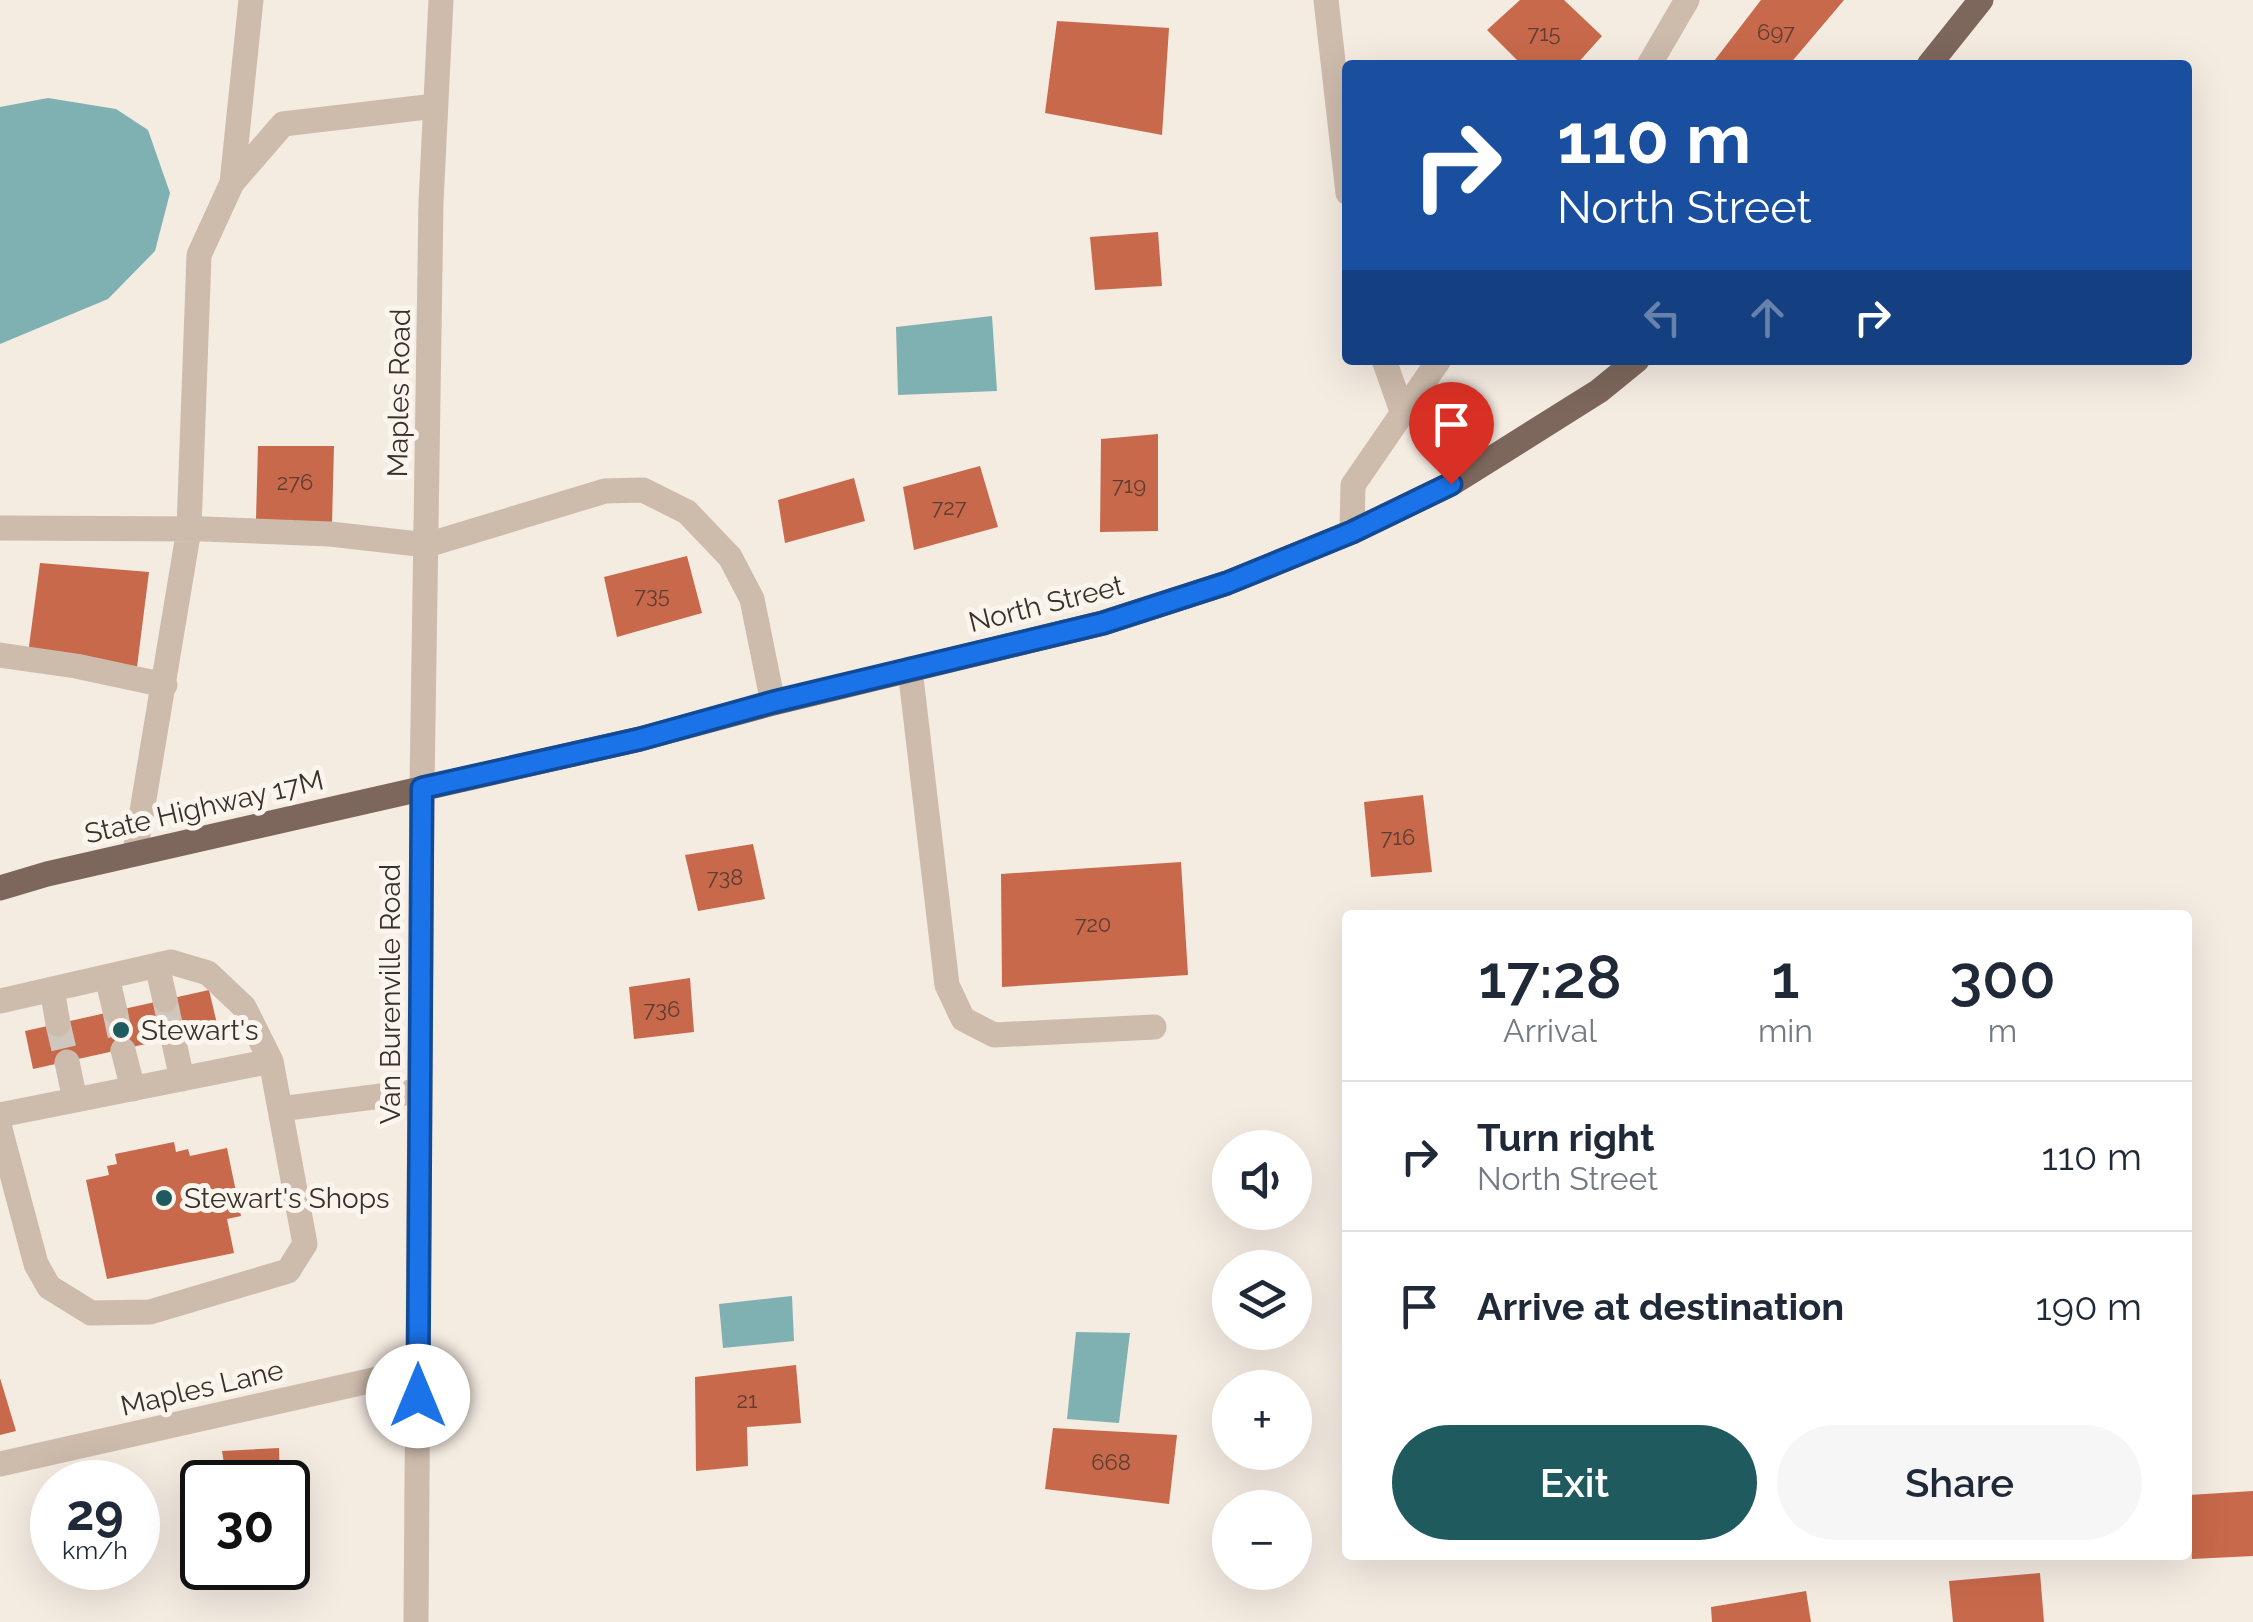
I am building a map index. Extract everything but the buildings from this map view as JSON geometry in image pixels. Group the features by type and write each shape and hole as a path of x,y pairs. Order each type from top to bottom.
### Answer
{"main road":[{"path":"1933,60 1981,0"},
{"name":"North Street","path":"422,788 640,739 773,702 1103,623 1227,583 1352,532 1451,484 1599,391 1631,365"},
{"name":"State Highway 17M","path":"0,888 422,788"}],"street":[{"path":"232,184 251,0"},
{"name":"Maples Road","path":"422,788 430,202 441,0"},
{"path":"1326,0 1342,140"},
{"path":"1651,60 1688,0"},
{"path":"135,853 189,529 199,255 232,184 284,124 435,106"},
{"path":"1386,365 1402,411"},
{"path":"1352,532 1353,485 1435,365"},
{"path":"0,528 330,534 427,545 605,491 643,490 687,512 730,557 752,599 773,702"},
{"path":"0,655 76,666 165,686"},
{"path":"910,669 947,986 963,1018 994,1035 1154,1027"},
{"name":"Van Burenville Road","path":"416,1622 422,788"},
{"path":"0,1001 171,962 208,973 244,1007 270,1061 305,1244 288,1271 150,1312 90,1313 48,1287 36,1264 0,1128"},
{"path":"157,966 165,1000"},
{"path":"106,977 114,1011"},
{"path":"52,989 58,1024"},
{"path":"173,1038 182,1078"},
{"path":"123,1050 132,1089"},
{"path":"0,1116 270,1061"},
{"path":"67,1062 75,1100"},
{"path":"280,1109 420,1091"},
{"name":"Maples Lane","path":"0,1464 418,1370"}],"water":[{"path":"48,98 116,109 148,130 170,193 155,251 108,299 0,344 0,107"},
{"path":"992,316 997,391 898,395 896,327"},
{"path":"792,1296 794,1341 723,1348 719,1304"},
{"path":"1076,1332 1130,1333 1119,1423 1067,1419"}],"tunnel":[{"path":"165,1000 173,1038"},
{"path":"115,1011 123,1050"},
{"path":"58,1024 67,1062"}],"place":[{"name":"Stewart's","path":"121,1030"},
{"name":"Stewart's Shops","path":"164,1198"}],"route":[{"path":"418,1396 422,788 640,739 773,702 1103,623 1227,583 1352,532 1451,484"}]}
